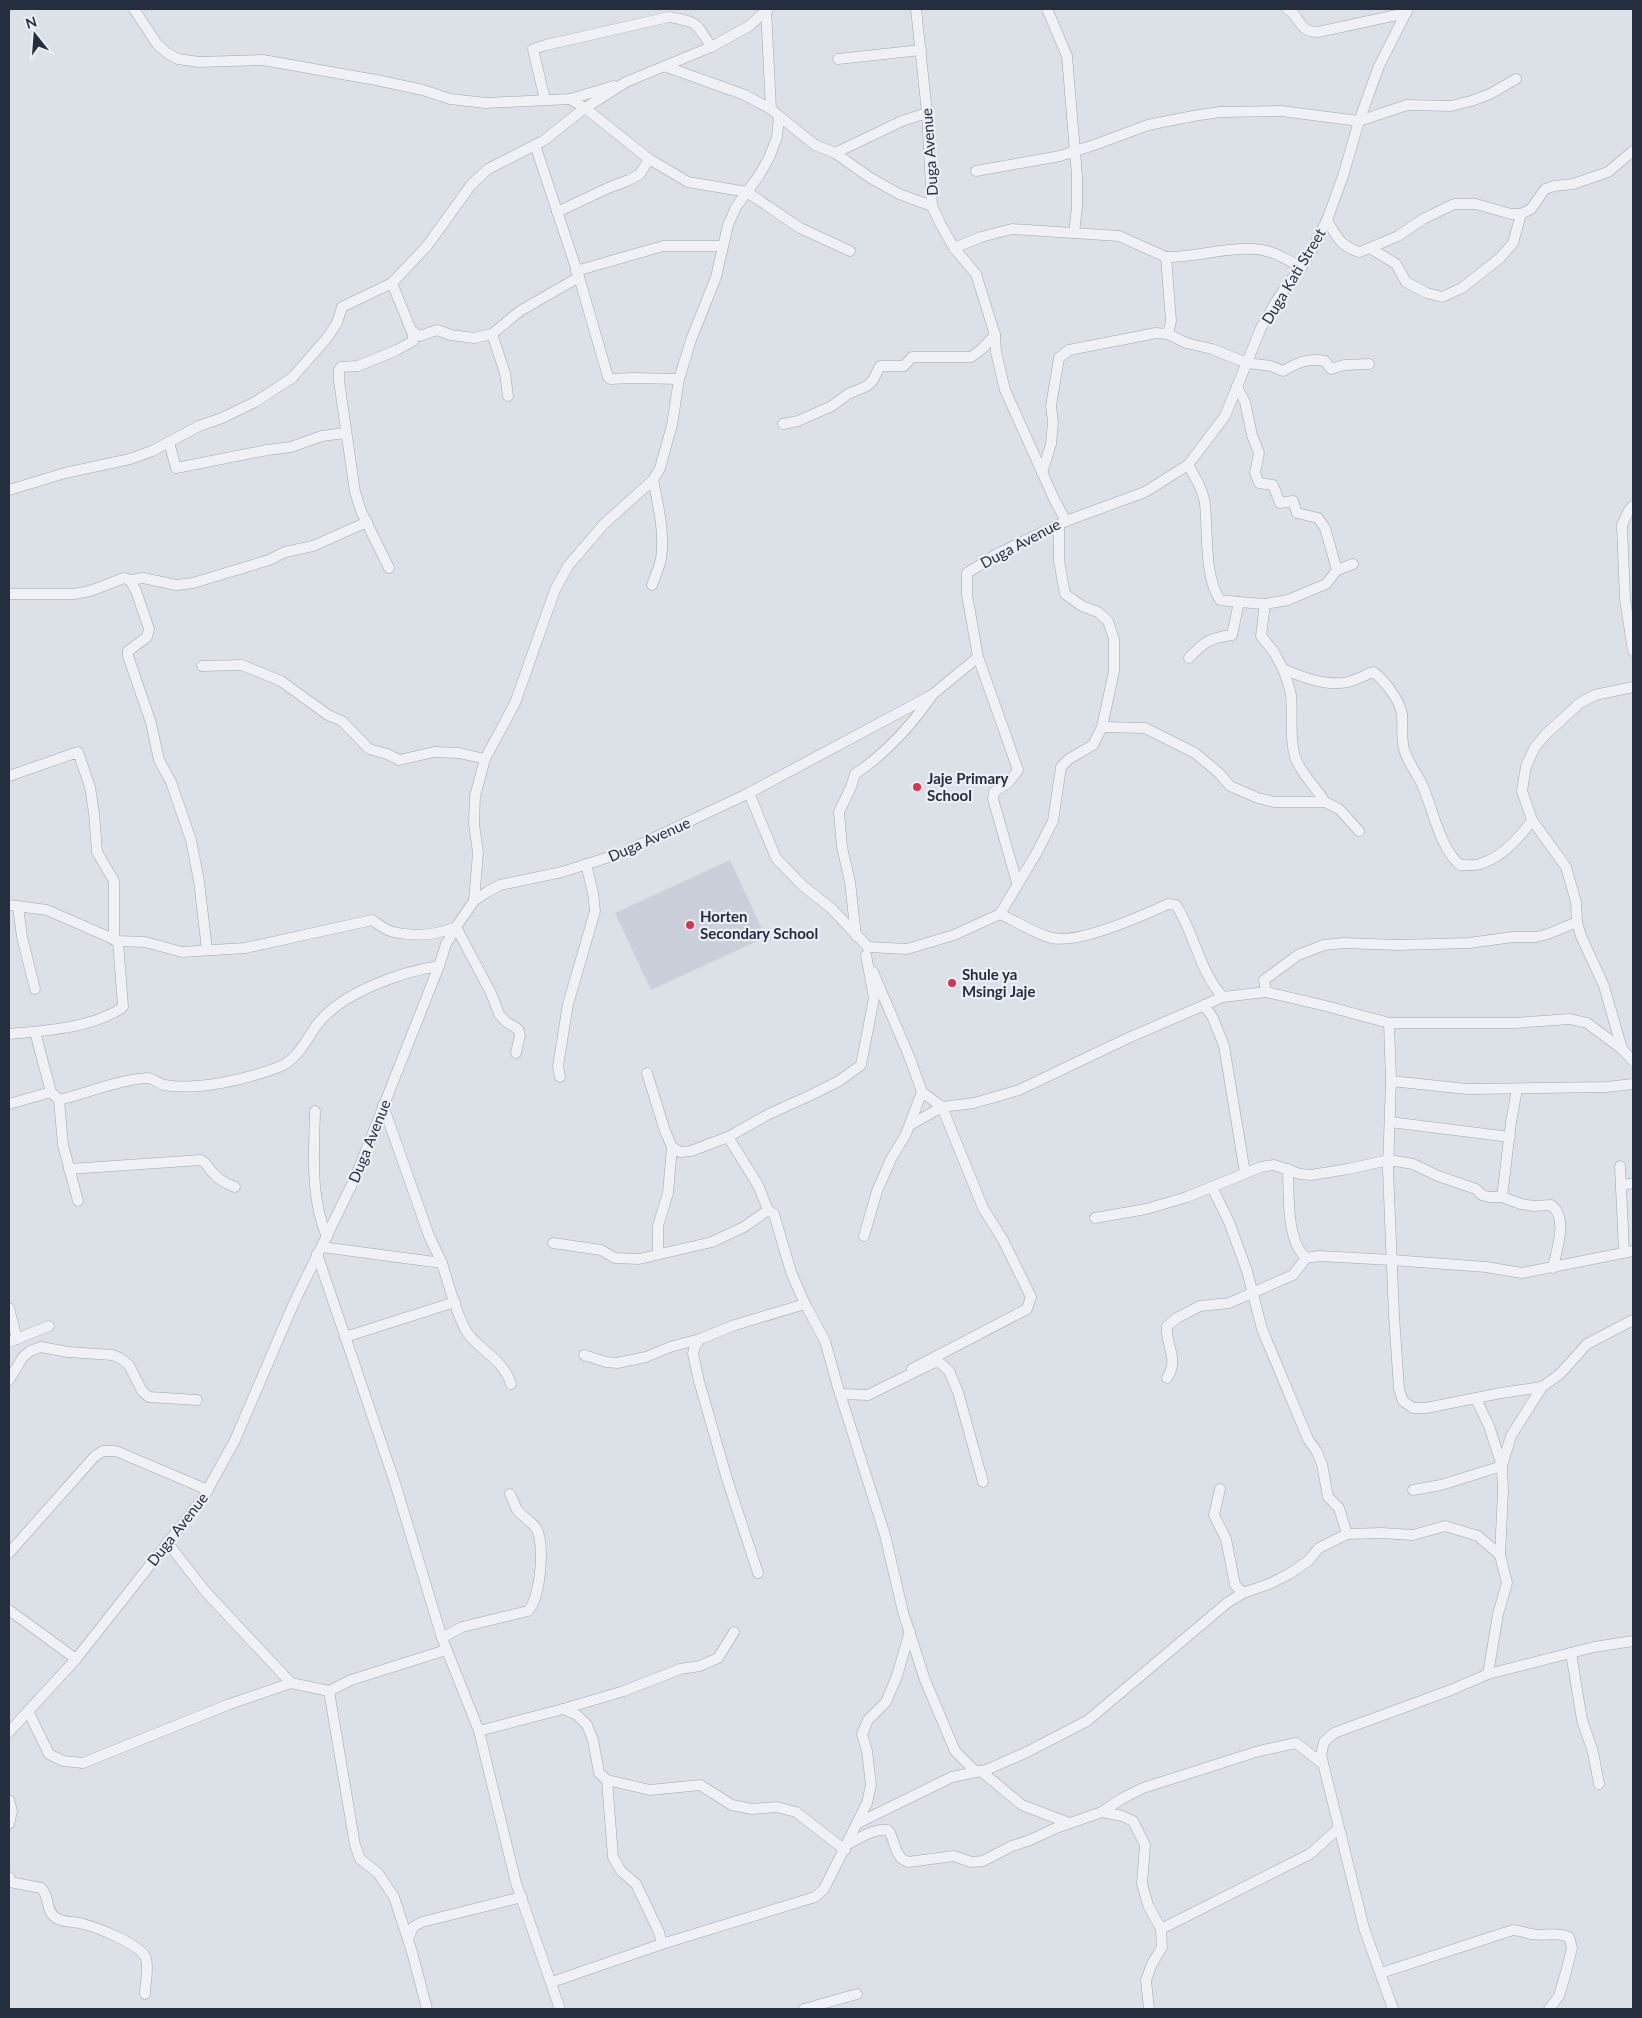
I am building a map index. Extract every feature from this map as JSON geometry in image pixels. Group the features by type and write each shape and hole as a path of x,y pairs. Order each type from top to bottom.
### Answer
{"street":[{"path":"134,9 157,44 167,54 178,59 200,62 263,60 376,80 423,90 450,99 486,103 570,98 626,82 711,47 749,26 767,9"},
{"path":"767,9 771,108"},
{"name":"Duga Avenue","path":"9,1732 76,1659 208,1490 234,1440 355,1178 446,944 474,901 500,885 562,872 622,853 749,793 932,695 978,657 967,595 967,573 997,554 1062,523 1042,472 1005,390 996,352 995,335 976,274 954,248 932,206 927,113 916,9"},
{"path":"1047,9 1067,56 1073,150 1077,176 1077,206 1074,232"},
{"path":"1287,9 1292,12 1303,28 1310,32 1318,32 1407,11"},
{"name":"Duga Kati Street","path":"1062,523 1145,492 1188,465 1225,416 1261,328 1277,300 1302,267 1327,220 1379,66 1407,11"},
{"path":"545,100 533,50 546,44 669,18 685,20 698,25 711,47"},
{"path":"838,59 921,50"},
{"path":"664,66 745,95 771,108 815,145 835,153 869,177 899,194 932,206"},
{"path":"976,171 1060,156 1148,125 1220,112 1281,111 1359,121 1407,104 1451,106 1471,101 1490,94 1516,79"},
{"path":"9,490 65,473 130,459 255,402 292,378 327,338 337,322 342,307 392,283 427,246 471,185 488,169 544,141 585,108 626,82"},
{"path":"570,98 649,159 688,182 747,192 800,228 850,251"},
{"path":"835,153 902,121 927,113"},
{"path":"474,901 478,853 474,824 475,796 485,759 515,702 555,590 568,566 604,524 653,480 660,468 672,425 679,379 691,340 716,277 728,225 769,158 777,137 779,116"},
{"path":"535,145 578,274 608,377 611,379 679,379"},
{"path":"1327,220 1338,240 1346,247 1360,252 1398,236 1423,219 1454,204 1476,204 1511,214 1521,214 1531,209 1545,189 1573,184 1608,172 1633,151"},
{"path":"557,212 608,188 630,180 640,174 649,159"},
{"path":"1370,248 1396,264 1406,282 1428,293 1442,297 1462,288 1500,258 1512,243 1521,214"},
{"path":"954,248 981,237 1012,229 1074,232 1119,236 1166,257 1254,248 1271,252 1302,267"},
{"path":"412,331 420,336 437,330 451,335 474,338 492,334 520,311 578,274 663,246 723,246"},
{"path":"1166,257 1171,321 1168,334"},
{"path":"389,568 354,492 338,381 339,370 346,365 358,366 411,343 413,340 412,331 392,283"},
{"path":"1042,472 1051,444 1053,422 1051,406 1059,358 1069,350 1156,333 1168,334 1186,343 1212,349 1247,363 1271,366 1283,371 1296,363 1312,359 1324,361 1331,369 1344,365 1369,364"},
{"path":"492,334 505,373 508,396"},
{"path":"783,424 798,421 832,406 848,394 867,386 873,380 880,366 904,366 912,357 971,357 982,349 995,335"},
{"path":"1237,387 1245,402 1252,435 1259,454 1256,472 1258,483 1273,485 1280,503 1293,501 1298,513 1318,518 1325,528 1337,570"},
{"path":"169,442 176,468 291,447 322,436 346,433"},
{"path":"1188,465 1200,487 1204,503 1206,546 1215,592 1220,600 1265,604 1288,600 1326,584 1337,570 1353,564"},
{"path":"652,585 661,558 658,506 653,480"},
{"path":"1633,506 1628,510 1622,525 1625,599 1633,651"},
{"path":"9,594 74,594 124,578 130,580 143,578 176,585 193,583 269,560 285,552 313,546 368,522"},
{"path":"867,951 907,949 954,935 1000,914 1036,854 1053,821 1061,767 1069,759 1093,745 1102,728 1114,671 1114,639 1108,621 1098,612 1082,606 1065,594 1058,561 1062,523"},
{"path":"130,580 150,629 147,637 128,651 128,656 151,723 159,760 171,782 191,840 199,881 207,950"},
{"path":"1188,658 1212,638 1232,635 1239,602"},
{"path":"1265,604 1261,636 1274,652 1284,669 1290,694 1292,741 1296,757 1301,769 1316,787 1325,802"},
{"path":"978,657 1018,770 1009,782 994,792 993,799 1018,883"},
{"path":"202,666 242,664 281,681 328,715 342,721 369,749 387,754 399,760 434,752 459,753 485,759"},
{"path":"1284,669 1322,681 1336,683 1348,682 1373,672 1382,678 1398,703 1402,714 1404,750 1423,788 1444,841 1453,859 1460,865 1479,865 1501,855 1521,836 1532,820"},
{"path":"1622,1049 1604,986 1581,936 1577,922 1576,902 1566,867 1532,820 1522,791 1526,766 1535,747 1546,734 1580,703 1595,695 1633,687"},
{"path":"856,936 850,882 842,847 839,812 855,774 874,761 898,737 915,719 932,695"},
{"path":"1102,728 1146,728 1195,753 1219,773 1230,786 1258,798 1274,802 1325,802 1339,809 1359,831"},
{"path":"9,776 78,752 90,787 97,852 114,881 116,940 123,1007 103,1019 35,1032 9,1034"},
{"path":"749,793 776,858 803,886 831,908 867,951 922,1092 942,1106 983,1208 1003,1240 1031,1297 1027,1309 912,1369"},
{"path":"560,1077 558,1066 568,1004 596,911 586,864"},
{"path":"1000,914 1052,938 1085,935 1108,929 1168,904 1176,905 1192,935 1212,986 1223,997"},
{"path":"35,989 13,906 47,910 116,940 145,942 182,952 245,948 372,920 391,932 418,935 438,934 456,928 491,993 499,1014 506,1022 518,1029 520,1035 516,1053"},
{"path":"1266,992 1264,980 1270,974 1287,965 1298,955 1324,945 1344,943 1398,945 1469,943 1513,937 1536,937 1577,922"},
{"path":"672,1147 680,1152 691,1151 728,1137 769,1114 838,1081 862,1065 874,998 867,951"},
{"path":"59,1100 135,1080 150,1078 163,1085 209,1086 277,1067 291,1061 309,1039 316,1026 339,1004 380,982 414,970 439,966"},
{"path":"910,1124 942,1106 974,1103 1019,1090 1126,1039 1223,997 1266,992 1389,1023 1515,1023 1570,1019 1587,1022 1622,1049 1633,1061"},
{"path":"1204,1005 1214,1018 1224,1046 1246,1173"},
{"path":"1389,1023 1391,1081 1388,1169 1399,1389 1403,1401 1413,1408 1426,1408 1542,1387"},
{"path":"35,1032 51,1092 59,1100 63,1145 78,1201"},
{"path":"647,1073 665,1131 672,1147 668,1193 658,1226 658,1254"},
{"path":"1391,1081 1467,1088 1517,1089 1606,1087 1633,1084"},
{"path":"1502,1197 1510,1137 1510,1122 1517,1089"},
{"path":"9,1104 51,1092"},
{"path":"864,1236 877,1191 910,1124 922,1092"},
{"path":"383,1105 429,1236 442,1263 468,1334 502,1366 511,1384"},
{"path":"315,1112 315,1201 320,1221 327,1237"},
{"path":"1390,1122 1510,1137"},
{"path":"728,1137 758,1185 768,1210 774,1214 791,1272 804,1304 825,1341 885,1535 903,1612 925,1680 955,1751 1022,1805 1069,1823"},
{"path":"69,1169 201,1160 206,1162 213,1174 224,1183 235,1187"},
{"path":"1095,1218 1146,1208 1187,1197 1261,1167 1274,1165 1300,1174 1311,1174 1348,1169 1389,1160 1414,1164 1438,1176 1476,1189 1482,1195 1489,1197 1502,1197 1521,1204 1534,1206 1552,1205 1555,1208 1560,1226 1552,1268"},
{"path":"1167,1378 1173,1368 1172,1353 1166,1336 1166,1326 1200,1306 1229,1303 1293,1275 1306,1258 1319,1256 1392,1260 1486,1267 1522,1274 1629,1252 1620,1166"},
{"path":"1288,1169 1289,1212 1300,1252 1306,1258"},
{"path":"1621,1186 1633,1184"},
{"path":"1212,1187 1229,1222 1254,1293 1262,1329 1308,1440 1320,1458 1328,1498 1339,1508 1347,1534"},
{"path":"553,1243 601,1250 615,1258 639,1259 712,1242 744,1227 768,1210"},
{"path":"442,1263 320,1251 345,1337 395,1483 442,1638 479,1731 516,1883 560,2009"},
{"path":"345,1337 455,1302"},
{"path":"584,1355 606,1362 617,1363 646,1357 735,1325 804,1304"},
{"path":"9,1308 13,1340 49,1326"},
{"path":"1502,1466 1511,1436 1542,1387 1560,1374 1587,1344 1633,1320"},
{"path":"700,1339 695,1346 694,1354 699,1381 727,1479 758,1573"},
{"path":"9,1380 23,1357 30,1351 42,1347 82,1354 112,1355 120,1358 129,1366 142,1391 149,1397 197,1400"},
{"path":"840,1394 868,1394 935,1362 940,1363 948,1371 958,1392 983,1482"},
{"path":"1476,1398 1489,1426 1502,1466 1503,1492 1500,1555 1507,1583 1498,1614 1488,1674"},
{"path":"9,1553 95,1456 103,1451 116,1450 208,1490"},
{"path":"1413,1490 1441,1485 1502,1466"},
{"path":"1220,1489 1214,1515 1226,1539 1235,1585 1243,1593"},
{"path":"442,1638 462,1628 528,1611 533,1606 540,1577 540,1536 535,1526 518,1511 510,1494"},
{"path":"858,1823 952,1777 978,1771 1026,1754 1087,1721 1227,1603 1243,1593 1269,1584 1288,1574 1308,1561 1319,1548 1347,1534 1413,1535 1446,1526 1478,1536 1500,1555"},
{"path":"167,1542 205,1591 291,1683"},
{"path":"9,1610 76,1659"},
{"path":"552,1982 662,1944 815,1897 824,1889 867,1803 871,1785 867,1751 862,1734 868,1720 886,1702 910,1631"},
{"path":"479,1731 624,1691 680,1669 700,1666 718,1658 734,1632"},
{"path":"1394,2009 1364,1928 1321,1755 1324,1742 1334,1733 1451,1690 1488,1674 1633,1640"},
{"path":"28,1711 49,1754 63,1761 83,1763 227,1705 291,1683 329,1691 368,1674 446,1650"},
{"path":"1571,1653 1582,1720 1593,1752 1599,1784"},
{"path":"329,1691 342,1760 354,1845 360,1859 378,1873 394,1897 408,1939 427,2009"},
{"path":"563,1709 577,1715 587,1724 593,1740 599,1772 607,1780 650,1790 700,1785 732,1805 752,1808 777,1807 796,1812 846,1847"},
{"path":"846,1847 873,1832 884,1829 888,1830 891,1834 898,1853 903,1860 908,1862 954,1856 971,1862 983,1861 1000,1850 1102,1812 1143,1788 1208,1769 1242,1756 1296,1743 1323,1764"},
{"path":"607,1780 613,1857 621,1871 636,1884 659,1932 662,1944"},
{"path":"9,1800 12,1811 9,1824"},
{"path":"1102,1812 1122,1816 1133,1821 1140,1831 1144,1844 1142,1884 1148,1905 1161,1929 1162,1947 1152,1964 1146,1980 1149,2009"},
{"path":"1161,1929 1310,1854 1339,1828"},
{"path":"9,1881 40,1888 46,1895 50,1912 57,1918 83,1924 130,1943 142,1950 146,1958 145,1994"},
{"path":"408,1939 413,1927 422,1922 522,1897"},
{"path":"1381,1973 1513,1930 1526,1931 1532,1934 1558,1933 1569,1937 1572,1948 1559,1996 1549,2009"},
{"path":"811,2008 857,1994"}],"shaded area":[{"name":"Horten Secondary School","path":"730,860 766,937 651,990 615,913"}],"place":[{"name":"Jaje Primary School","path":"917,787"},
{"name":"Horten Secondary School","path":"690,925"},
{"name":"Shule ya Msingi Jaje","path":"952,983"}]}
